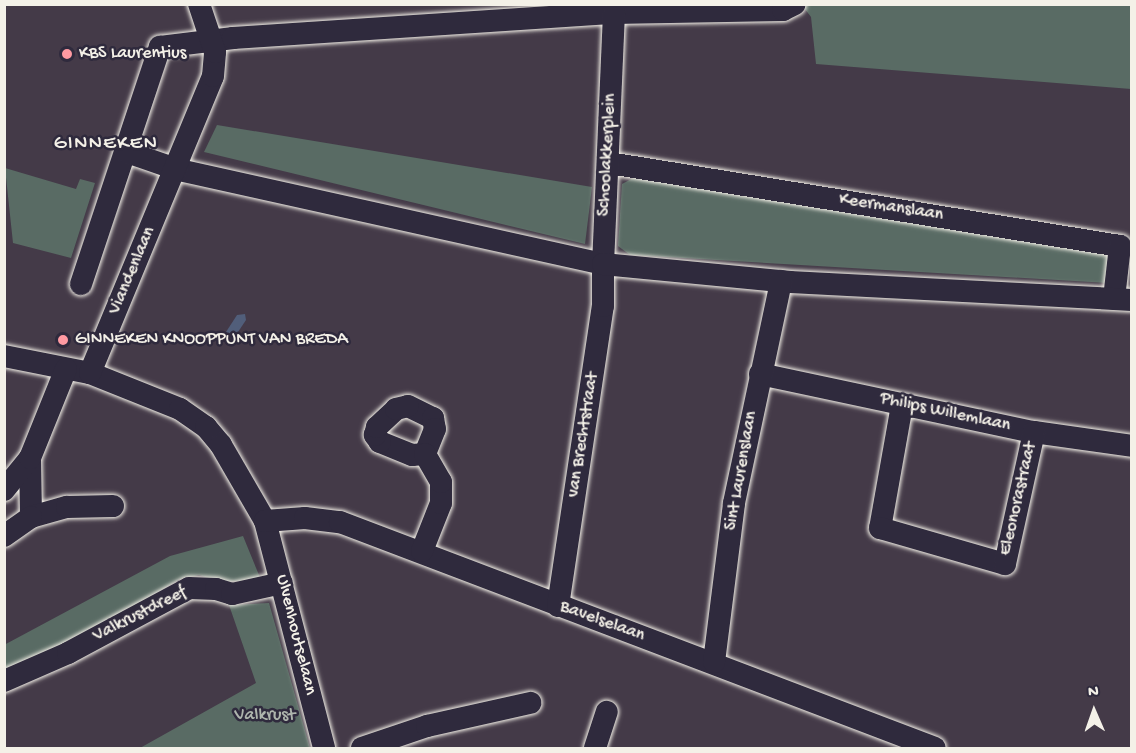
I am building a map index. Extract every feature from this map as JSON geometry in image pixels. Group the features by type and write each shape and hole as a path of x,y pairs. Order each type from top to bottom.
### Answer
{"street":[{"name":"Viandenlaan","path":"90,373 213,76 216,64 212,40 199,4"},
{"path":"81,284 127,152 160,47 212,40 614,9 783,10 795,4"},
{"name":"Schoolakkerplein","path":"603,264 614,9"},
{"path":"127,152 176,170 603,264"},
{"name":"Keermanslaan","path":"603,264 781,282 1123,299 1120,246 609,163"},
{"name":"van Brechtstraat","path":"558,606 603,306 603,264"},
{"name":"Sint Laurenslaan","path":"714,662 734,503 781,282"},
{"name":"Ulvenhoutselaan","path":"4,356 90,373 180,409 206,427 234,462 265,521 324,748"},
{"path":"4,490 30,458 66,369"},
{"name":"Philips Willemlaan","path":"760,374 1034,432 1131,446"},
{"name":"Eleonorastraat","path":"902,405 880,528 1005,564 1034,432"},
{"path":"422,551 441,503 441,482 425,454"},
{"path":"30,458 31,517"},
{"path":"4,536 31,517 67,507 113,506"},
{"name":"Bavelselaan","path":"265,521 304,518 340,522 422,551 558,606 714,662 935,748"},
{"name":"Valkrustdreef","path":"4,681 68,653 189,588 239,594 282,584"},
{"path":"362,748 427,726 530,703"},
{"path":"594,748 607,712"}],"green space":[{"path":"802,5 1131,5 1131,89 816,64 811,17"},
{"path":"217,125 592,187 585,244 204,152"},
{"path":"5,168 76,189 80,179 95,183 71,258 13,243"},
{"path":"637,176 1108,253 1108,283 630,255 618,246 622,184"},
{"path":"243,536 261,580 221,582 199,575 180,579 49,656 5,676 4,645 170,556"},
{"name":"Valkrust","path":"269,603 310,748 140,748 256,683 229,605"}],"water":[{"path":"245,314 246,320 234,338 226,332 237,315"}],"place":[{"name":"KBS Laurentius","path":"67,54"},
{"name":"GINNEKEN KNOOPPUNT VAN BREDA","path":"63,340"}],"district":[{"name":"GINNEKEN","path":"106,144"}]}
